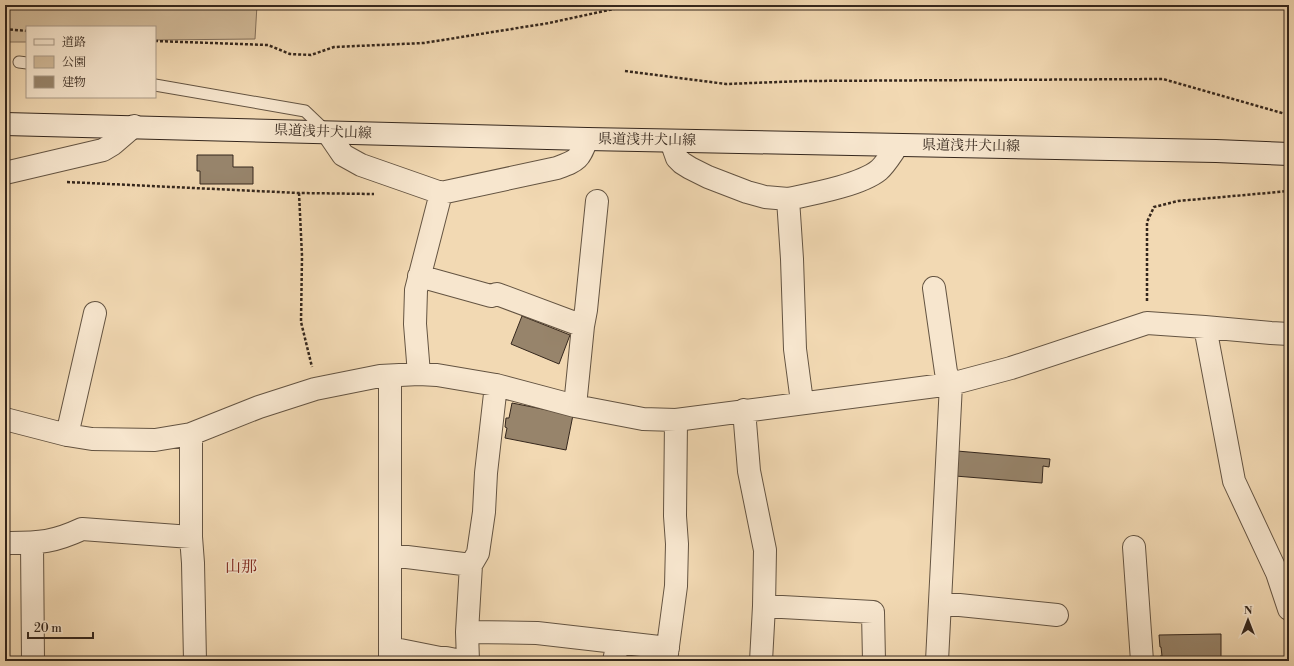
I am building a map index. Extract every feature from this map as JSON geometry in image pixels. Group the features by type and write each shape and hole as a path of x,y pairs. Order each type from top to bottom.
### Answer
{"street":[{"name":"県道浅井犬山線","path":"5,124 134,126 328,133 1208,151 1289,154"},
{"path":"5,173 102,150 113,144 134,126"},
{"path":"328,133 343,155 367,167 441,193 557,168 571,163 580,156 587,139"},
{"path":"671,141 677,158 682,163 708,177 747,192 765,197 788,199 818,193 870,176 880,169 898,145"},
{"path":"419,374 415,324 416,290 441,193"},
{"path":"788,199 795,349 802,402"},
{"path":"575,406 597,201"},
{"path":"419,276 491,296 497,294 583,326"},
{"path":"934,288 946,372 951,384 937,661"},
{"path":"67,435 96,313"},
{"path":"5,419 67,435 92,439 155,440 191,434 259,407 315,389 380,376 419,374 437,375 496,385 575,406 643,419 676,420 802,402 951,384 1011,368 1147,324 1289,334"},
{"path":"1205,327 1234,481 1277,573 1289,609"},
{"path":"390,376 390,655 446,658 461,661"},
{"path":"468,661 467,632 470,565 478,553 484,512 486,473 496,385"},
{"path":"744,410 749,471 765,550 761,661"},
{"path":"467,632 537,633 616,652 667,655 676,586 676,420"},
{"path":"191,434 191,537 195,661"},
{"path":"5,544 44,542 66,537 82,529 191,537"},
{"path":"32,543 33,661"},
{"path":"1134,547 1142,661"},
{"path":"391,555 470,565"},
{"path":"940,603 1057,615"},
{"path":"764,606 873,612 874,661"}],"lane":[{"path":"156,85 305,111 328,133"}],"path":[{"path":"156,41 268,45 290,54 311,55 334,47 424,43 549,23 632,5"},
{"path":"5,29 26,31"},
{"path":"625,71 726,84 812,81 1162,79 1289,115"},
{"path":"61,182 299,193 375,194"},
{"path":"1147,324 1147,222 1154,207 1178,201 1289,191"},
{"path":"299,193 302,256 301,322 310,359 315,389"}],"green space":[{"path":"5,5 257,5 255,39 156,40 156,26 26,26 26,42 5,42"}],"building":[{"path":"197,155 233,155 233,167 253,167 253,184 200,184 200,171 197,171"},
{"path":"522,316 570,335 559,364 511,344"},
{"path":"512,403 573,415 566,450 505,438 507,428 505,427 506,418 509,418"},
{"path":"957,451 1050,459 1049,467 1043,466 1042,483 955,476"},
{"path":"1221,634 1221,661 1160,661 1160,656 1162,656 1159,635"}],"district":[{"name":"山那","path":"241,567"}]}
